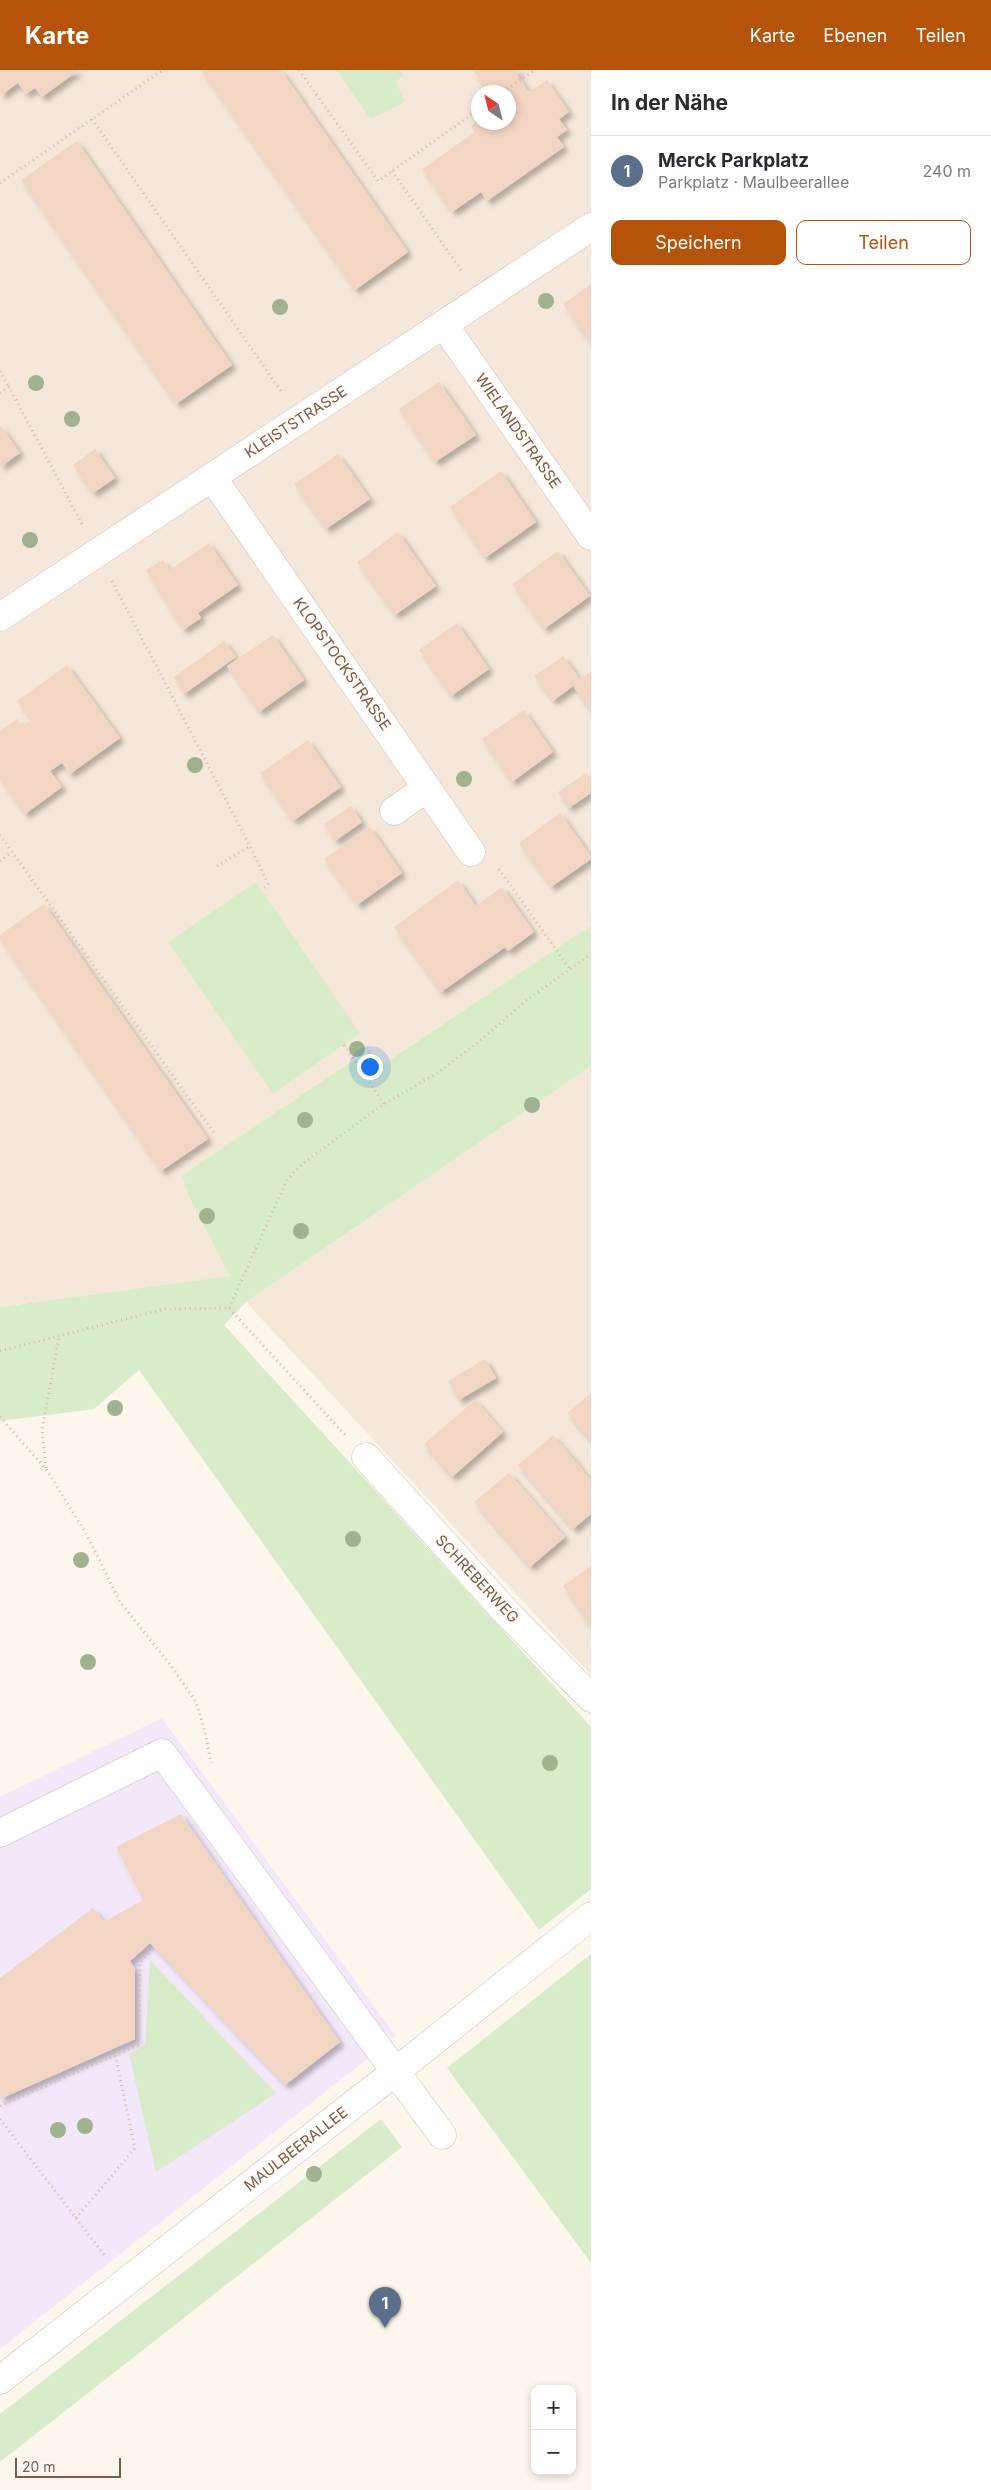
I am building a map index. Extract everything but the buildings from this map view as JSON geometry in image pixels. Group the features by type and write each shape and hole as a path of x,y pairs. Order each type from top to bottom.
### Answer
{"street":[{"name":"KLEISTSTRASSE","path":"0,617 591,227"},
{"name":"WIELANDSTRASSE","path":"444,325 591,536"},
{"name":"KLOPSTOCKSTRASSE","path":"212,477 471,852"},
{"path":"394,811 427,788"},
{"name":"SCHREBERWEG","path":"366,1458 508,1614 591,1698"},
{"path":"0,1832 162,1753 442,2136"},
{"name":"MAULBEERALLEE","path":"0,2380 395,2072 591,1916"}],"path":[{"path":"0,183 163,70"},
{"path":"299,70 378,181 471,115"},
{"path":"513,85 535,70"},
{"path":"92,119 301,419"},
{"path":"392,171 482,300"},
{"path":"0,371 97,552 250,846 268,884 262,890"},
{"path":"0,394 9,387"},
{"path":"0,835 214,1133"},
{"path":"217,866 250,846"},
{"path":"0,861 12,852"},
{"path":"471,852 488,858 498,868 570,968"},
{"path":"228,1308 287,1180 302,1164 384,1104 439,1072 482,1039 524,1002 591,954"},
{"path":"344,1045 384,1104"},
{"path":"0,1351 165,1310 228,1308 366,1458"},
{"path":"46,1469 42,1430 59,1337"},
{"path":"0,1417 46,1469 87,1535 120,1602 172,1667 196,1702 205,1732 211,1764"},
{"path":"0,2106 138,2045 140,1963 150,1951 146,1946"},
{"path":"76,2218 135,2148 115,2055"},
{"path":"0,2119 125,2283"}],"shaded area":[{"path":"0,70 591,70 591,925 379,1067 370,1049 182,1175 188,1195 231,1276 0,1307"},
{"path":"591,1066 591,1675 246,1302"},
{"path":"162,1718 396,2036 0,2349 0,1797"}],"green space":[{"path":"337,70 399,70 403,75 396,82 405,102 370,119"},
{"path":"256,882 360,1033 273,1094 168,942"},
{"path":"591,925 591,1066 246,1302 224,1325 591,1727 591,1889 539,1930 139,1370 94,1409 0,1421 0,1307 230,1276 188,1195 182,1175 370,1049 379,1067"},
{"path":"591,1954 591,2263 447,2068"},
{"path":"150,1960 276,2093 156,2172 129,2054 145,2045"},
{"path":"381,2119 402,2147 0,2462 0,2414"}],"place":[{"name":"Merck Parkplatz","path":"385,2328"}]}
